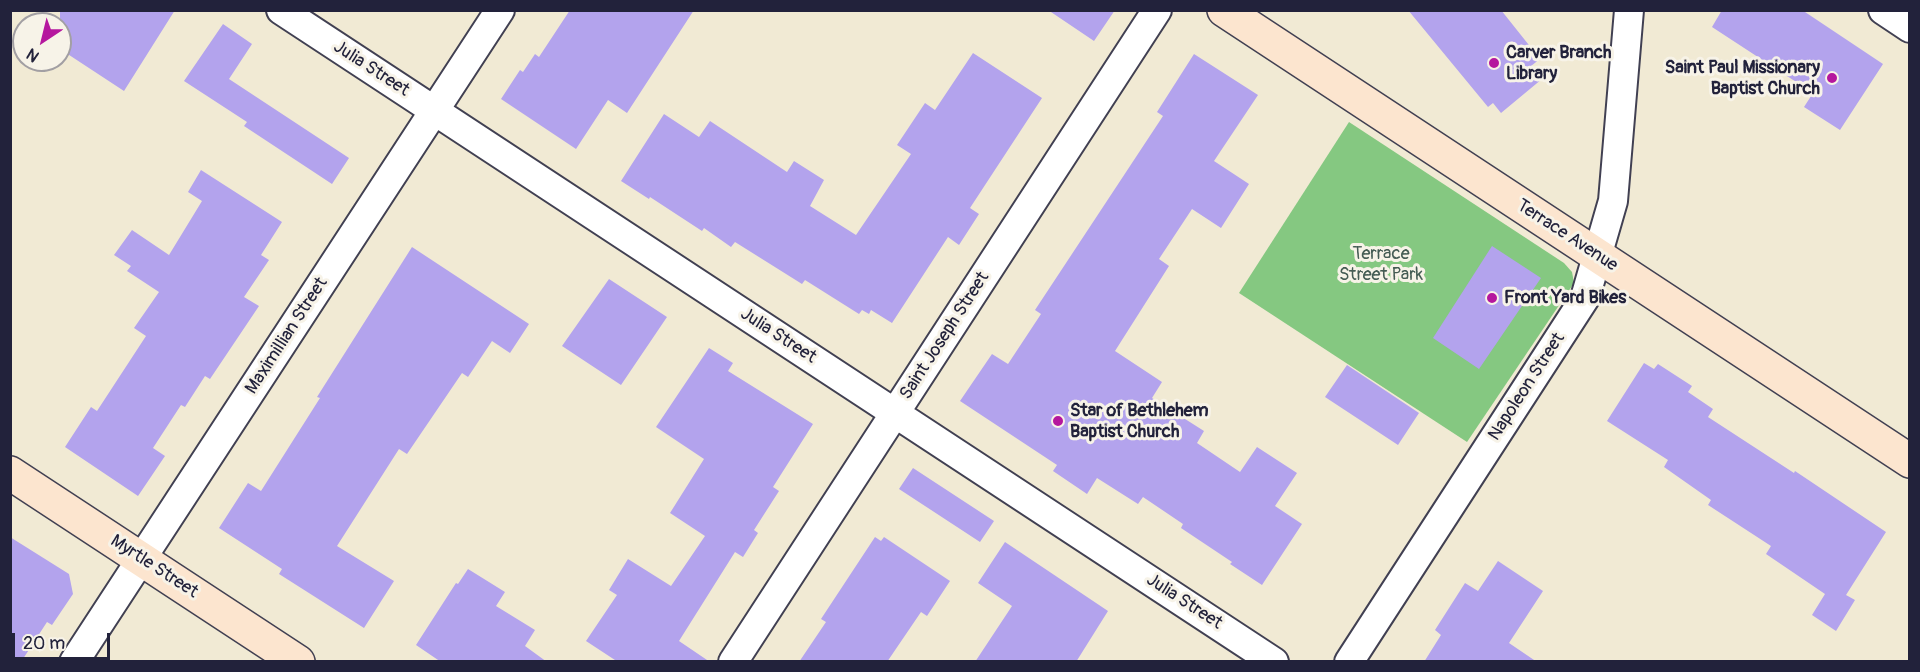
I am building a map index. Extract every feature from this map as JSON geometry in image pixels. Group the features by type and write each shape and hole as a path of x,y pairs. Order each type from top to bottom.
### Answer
{"street":[{"name":"Julia Street","path":"281,10 1274,662"},
{"name":"Maximillian Street","path":"74,662 500,10"},
{"name":"Saint Joseph Street","path":"733,662 1157,10"},
{"name":"Terrace Avenue","path":"1224,10 1910,461"},
{"name":"Napoleon Street","path":"1349,662 1585,298 1613,201 1629,10"},
{"path":"1883,10 1910,28"},
{"name":"Myrtle Street","path":"10,473 298,662"}],"green space":[{"name":"Terrace Street Park","path":"1349,122 1564,263 1572,272 1574,283 1467,442 1239,293"}],"building":[{"path":"60,10 175,10 124,91 72,57 72,12 60,12"},
{"path":"570,10 694,10 627,113 608,100 576,149 501,99 520,70 523,72 535,54 539,57"},
{"path":"1048,10 1115,10 1094,41"},
{"name":"Carver Branch Library","path":"1408,10 1501,10 1540,59 1531,66 1542,79 1501,113 1493,103 1488,107"},
{"name":"Saint Paul Missionary Baptist Church","path":"1722,10 1802,10 1883,64 1840,130 1804,107 1813,93 1712,27"},
{"path":"223,24 252,44 229,79 349,158 332,184 244,126 247,122 184,81"},
{"path":"973,53 1042,98 970,208 979,214 959,245 948,237 892,323 871,310 869,314 862,310 859,314 805,280 802,284 735,242 731,247 704,228 702,231 621,181 664,114 699,137 710,121 787,172 794,161 824,180 810,206 856,235 911,154 897,145 925,103 935,110"},
{"path":"1194,54 1258,95 1214,161 1249,184 1221,228 1192,209 1159,259 1169,266 1115,351 1162,382 1152,398 1204,431 1197,443 1240,472 1257,447 1297,473 1275,506 1302,524 1262,585 1181,528 1183,524 1143,497 1138,504 1097,478 1087,494 1053,471 1057,465 960,401 992,354 1008,364 1041,314 1035,310 1163,116 1157,112"},
{"path":"201,170 282,222 261,255 269,260 244,297 259,306 210,379 205,376 185,407 181,405 153,448 165,456 138,496 65,447 91,407 97,411 146,336 134,328 159,292 127,271 131,266 114,255 132,230 169,255 202,201 188,192"},
{"name":"Front Yard Bikes","path":"1492,246 1541,278 1479,369 1433,338"},
{"path":"412,247 529,324 510,353 492,341 468,377 462,373 407,454 399,449 337,546 394,581 364,628 279,574 282,569 219,528 248,483 261,491 320,398 317,397"},
{"path":"609,279 667,317 621,385 562,346"},
{"path":"709,348 733,363 728,371 813,424 773,487 779,491 754,530 758,533 743,557 735,552 679,641 710,662 618,662 586,641 617,595 609,590 628,559 671,586 705,536 670,513 704,459 656,427"},
{"path":"1644,363 1654,369 1658,364 1692,386 1688,392 1713,409 1708,417 1794,473 1795,471 1886,532 1846,595 1855,600 1836,631 1812,615 1825,594 1766,554 1771,546 1708,505 1711,500 1664,467 1668,460 1607,421"},
{"path":"1347,365 1419,413 1398,445 1325,397"},
{"path":"913,468 994,521 980,542 899,489"},
{"path":"10,537 69,574 73,594 52,625 47,622 21,662 10,662"},
{"path":"875,537 881,541 884,537 950,581 927,616 921,612 887,662 799,662 826,622 821,619"},
{"path":"1005,542 1108,611 1076,662 975,662 1012,606 978,583"},
{"path":"1498,561 1543,591 1509,643 1537,662 1424,662 1441,635 1435,630 1465,583 1478,591"},
{"path":"468,569 505,592 496,606 535,630 525,646 547,662 441,662 416,645 456,583 458,584"}],"place":[{"name":"Carver Branch Library","path":"1494,63"},
{"name":"Saint Paul Missionary Baptist Church","path":"1832,78"},
{"name":"Front Yard Bikes","path":"1492,298"},
{"name":"Star of Bethlehem Baptist Church","path":"1058,421"}]}
